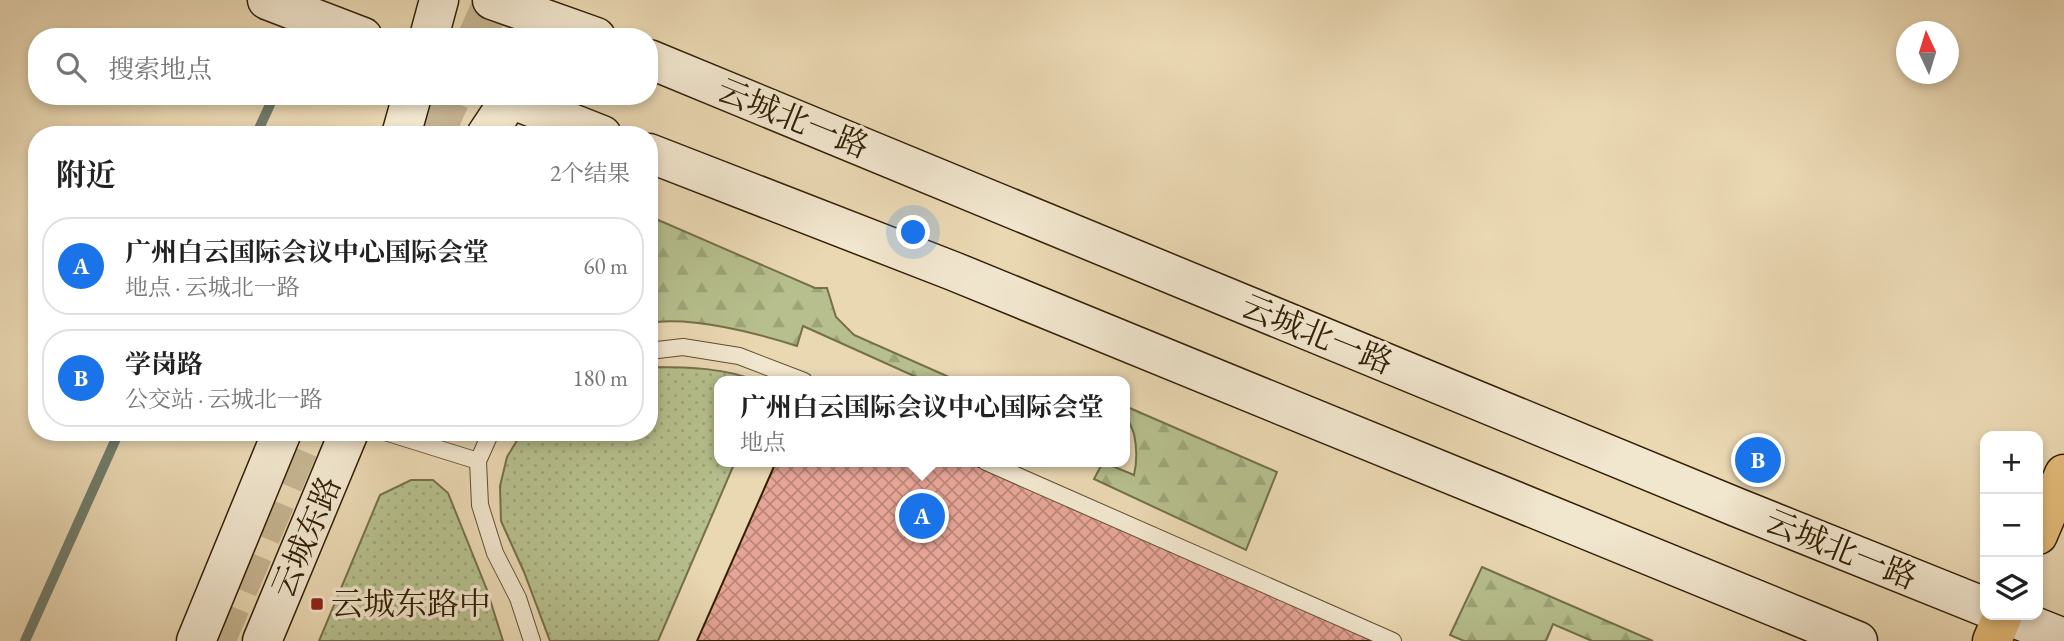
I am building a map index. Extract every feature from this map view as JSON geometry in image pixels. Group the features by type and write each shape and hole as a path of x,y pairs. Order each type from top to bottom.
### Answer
{"highway":[{"path":"2043,523 2064,474"},
{"path":"1993,641 2003,620"}],"street":[{"path":"267,0 340,28"},
{"path":"431,28 439,0"},
{"path":"492,0 579,25"},
{"name":"云城北一路","path":"658,63 1980,605"},
{"path":"404,126 409,105"},
{"path":"491,126 504,105"},
{"path":"529,105 580,126"},
{"path":"658,156 953,271 1858,641"},
{"name":"云城东路","path":"196,641 278,441"},
{"name":"云城东路","path":"262,641 345,441"},
{"path":"2018,620 2064,638"}],"lane":[{"path":"658,350 683,347 739,356 792,376"},
{"path":"414,441 478,461"},
{"path":"487,441 478,461 481,505 495,553 518,598 532,641"},
{"path":"997,467 1393,641"}],"green space":[{"path":"658,220 815,288 827,288 836,317 854,335 947,376 914,376 803,326 797,346 744,331 658,322"},
{"path":"658,367 694,368 741,376 714,376 714,467 733,467 658,641 550,641 501,521 500,486 507,457 517,441 658,441"},
{"path":"1130,408 1277,472 1246,550 1094,479 1100,467 1115,467 1134,475 1134,434 1130,424"},
{"path":"411,480 433,480 448,493 487,590 503,641 319,641 380,495"},
{"path":"1482,567 1653,641 1592,641 1553,624 1546,641 1464,641 1450,635"}],"building":[{"path":"774,467 979,467 1378,641 697,641"}],"waterway":[{"path":"260,126 270,105"},
{"path":"25,641 115,441"}],"tunnel":[{"path":"481,28 493,0"},
{"path":"439,126 448,105"},
{"path":"216,641 302,441"}],"place":[{"name":"学岗路","path":"1758,460"},
{"name":"广州白云国际会议中心国际会堂","path":"922,516"},
{"name":"云城东路中","path":"317,604"}]}
